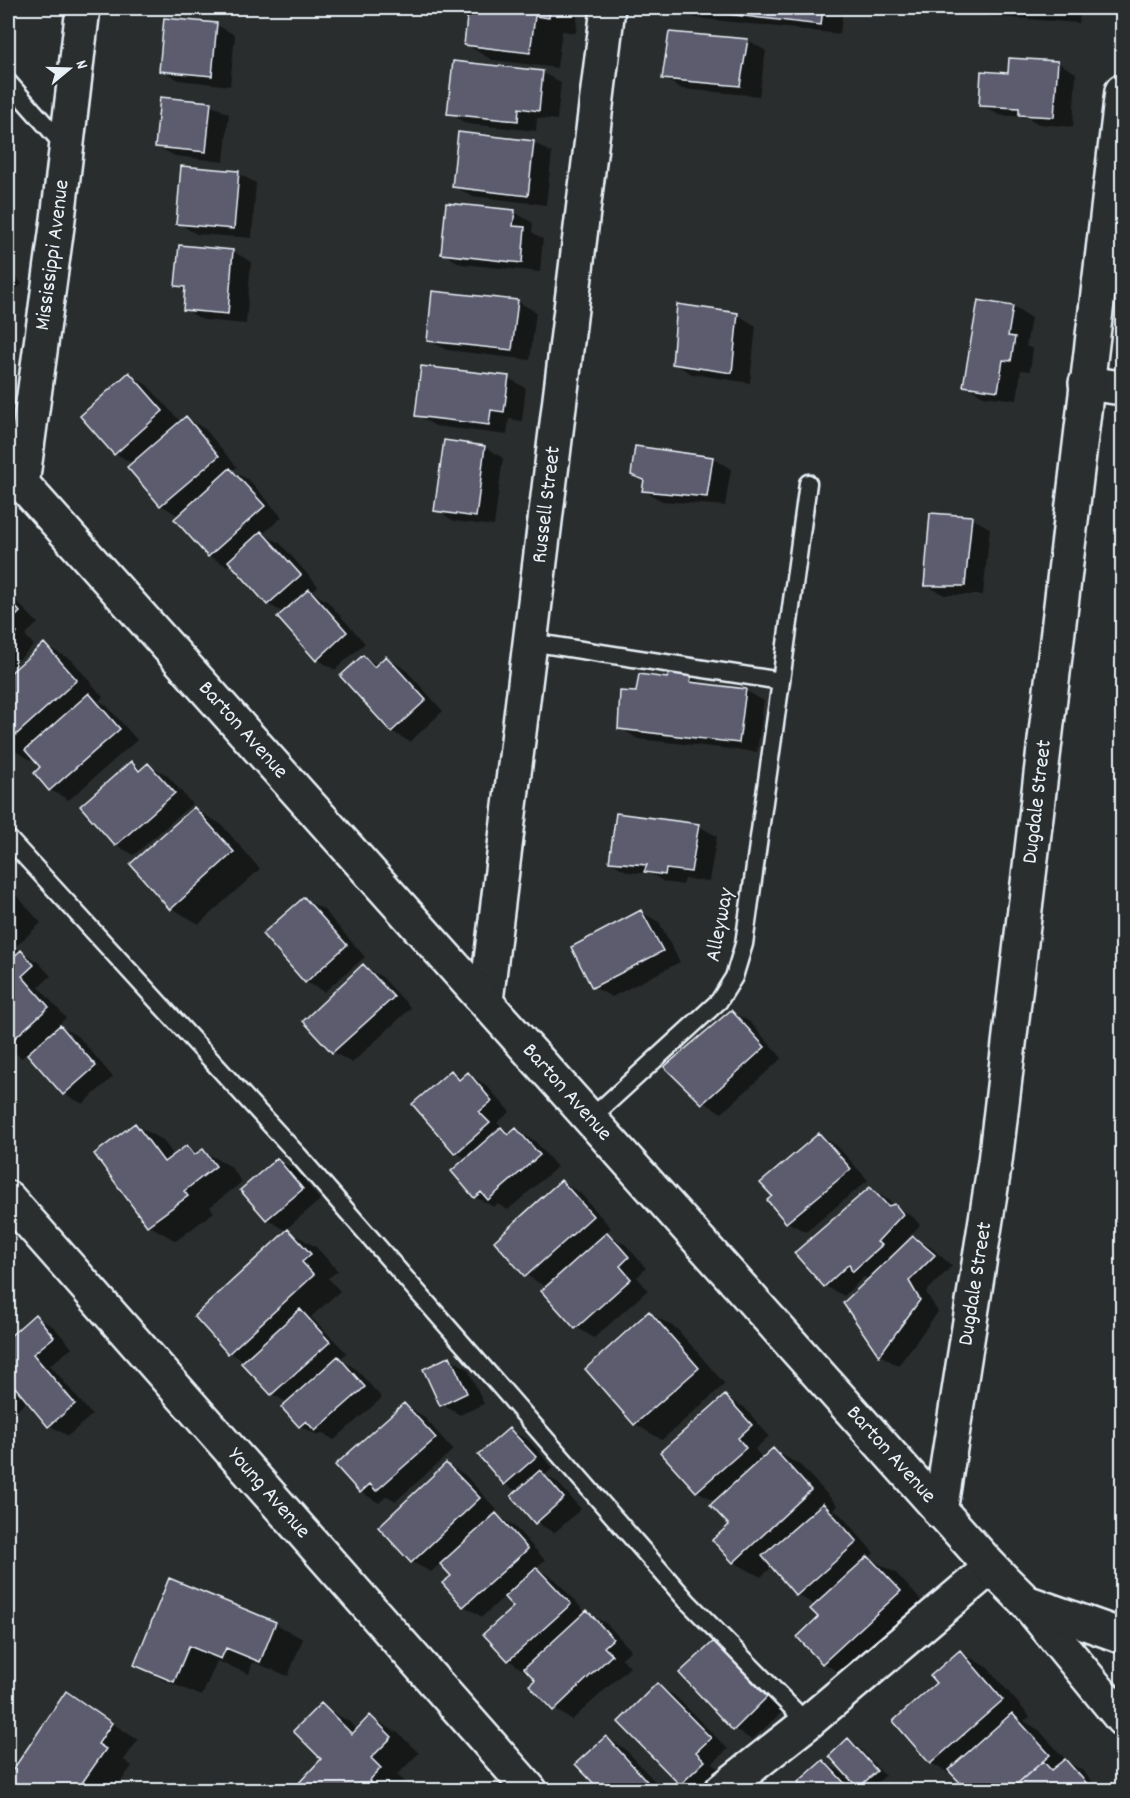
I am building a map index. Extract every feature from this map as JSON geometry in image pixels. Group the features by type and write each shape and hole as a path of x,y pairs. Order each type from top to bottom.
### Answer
{"street":[{"name":"Mississippi Avenue","path":"12,483 66,148 83,8"},
{"name":"Russell Street","path":"486,1001 608,8"},
{"name":"Dugdale Street","path":"940,1512 995,1162 1122,91"},
{"path":"1086,383 1122,388"},
{"name":"Barton Avenue","path":"12,483 486,1001 940,1512 1026,1602 1122,1719"},
{"name":"Young Avenue","path":"8,1199 530,1791"},
{"path":"722,1791 807,1723 991,1567"},
{"path":"1026,1602 1122,1636"}],"lane":[{"path":"8,82 66,148"},
{"name":"Alleyway","path":"591,1119 718,1001 734,977 744,944 808,483"},
{"path":"530,642 781,681"},
{"path":"8,838 298,1155 687,1601 807,1723"}],"building":[{"path":"468,8 550,8 549,18 535,16 530,53 464,45"},
{"path":"676,8 823,8 821,25"},
{"path":"988,8 1062,8 1061,13"},
{"path":"164,18 217,23 212,76 159,71"},
{"path":"669,32 748,39 740,86 662,79"},
{"path":"1009,58 1058,61 1054,117 1019,115 1019,108 979,106 981,71 1008,73"},
{"path":"453,61 543,71 539,111 519,108 518,121 447,114"},
{"path":"160,97 211,102 206,152 155,147"},
{"path":"458,132 534,141 528,196 452,187"},
{"path":"181,166 239,171 234,229 176,224"},
{"path":"446,203 515,210 513,226 525,227 522,263 441,254"},
{"path":"179,245 233,250 228,314 183,310 185,287 175,286"},
{"path":"432,291 518,300 512,350 427,341"},
{"path":"978,300 1013,306 1008,336 1015,337 1011,361 1003,360 998,391 963,386"},
{"path":"677,304 738,313 732,373 672,364"},
{"path":"421,366 509,376 504,412 491,410 489,425 415,416"},
{"path":"129,372 163,411 114,455 80,416"},
{"path":"186,416 219,456 160,506 127,467"},
{"path":"444,440 485,446 476,517 434,511"},
{"path":"635,446 713,457 707,497 642,491 644,480 631,475"},
{"path":"230,468 265,506 208,557 174,519"},
{"path":"930,513 972,516 965,586 924,586"},
{"path":"261,531 301,575 267,605 228,561"},
{"path":"309,589 347,632 316,661 277,617"},
{"path":"8,598 20,612 8,624"},
{"path":"8,624 17,633 8,642"},
{"path":"44,643 77,680 8,742 8,675"},
{"path":"363,655 374,667 386,656 426,700 391,732 340,676"},
{"path":"670,673 692,675 690,682 746,689 739,743 618,729 620,691 636,692 639,674 667,678"},
{"path":"89,693 120,729 49,791 34,773 40,767 25,750"},
{"path":"131,761 139,771 148,763 175,793 115,846 80,806"},
{"path":"194,807 234,852 170,910 130,864"},
{"path":"616,813 699,824 691,872 666,869 665,875 644,872 647,865 609,862"},
{"path":"304,897 347,945 305,983 262,934"},
{"path":"641,910 663,951 592,988 571,947"},
{"path":"21,950 34,965 22,976 49,1007 8,1044 8,962"},
{"path":"363,964 394,997 332,1053 303,1021"},
{"path":"731,1010 765,1047 702,1104 664,1067"},
{"path":"60,1025 96,1066 63,1095 27,1054"},
{"path":"451,1070 459,1080 468,1072 492,1101 479,1112 490,1123 455,1154 412,1104"},
{"path":"135,1123 164,1162 187,1145 194,1155 203,1149 216,1166 184,1191 188,1196 147,1226 94,1154"},
{"path":"501,1127 508,1135 516,1128 540,1155 488,1200 481,1192 474,1198 451,1171"},
{"path":"819,1133 851,1169 786,1223 767,1200 772,1196 760,1183"},
{"path":"277,1158 303,1189 266,1220 240,1190"},
{"path":"561,1180 593,1216 525,1277 494,1241"},
{"path":"870,1187 888,1206 895,1204 903,1214 877,1242 882,1245 852,1272 849,1264 824,1287 794,1253"},
{"path":"288,1229 311,1254 302,1262 314,1275 228,1354 194,1316"},
{"path":"607,1232 629,1257 620,1266 631,1279 575,1329 541,1291"},
{"path":"913,1236 935,1255 909,1281 920,1300 879,1356 843,1303"},
{"path":"300,1309 330,1342 271,1395 241,1363"},
{"path":"649,1311 699,1368 634,1425 585,1369"},
{"path":"35,1314 54,1337 33,1354 75,1404 48,1427 15,1387 8,1393 8,1338"},
{"path":"338,1356 365,1387 315,1431 306,1421 299,1427 281,1407"},
{"path":"450,1356 467,1393 440,1406 423,1369"},
{"path":"725,1395 752,1425 738,1438 746,1448 696,1492 660,1452"},
{"path":"404,1403 436,1438 376,1491 370,1484 360,1493 335,1465"},
{"path":"509,1428 536,1457 504,1485 478,1455"},
{"path":"773,1448 811,1490 733,1563 712,1540 729,1525 710,1505"},
{"path":"446,1463 480,1498 411,1563 378,1527"},
{"path":"540,1470 564,1498 535,1524 511,1496"},
{"path":"823,1503 857,1542 796,1596 762,1556"},
{"path":"496,1513 528,1549 463,1607 442,1583 451,1576 440,1564"},
{"path":"868,1556 901,1591 822,1664 797,1637 818,1617 810,1609"},
{"path":"536,1567 571,1604 508,1661 483,1634 513,1607 504,1597"},
{"path":"169,1578 276,1622 260,1662 226,1648 221,1659 189,1646 174,1682 134,1665"},
{"path":"587,1610 613,1639 604,1647 612,1655 553,1711 529,1685 535,1680 524,1668"},
{"path":"714,1641 767,1697 733,1731 679,1673"},
{"path":"960,1650 1003,1700 930,1764 893,1721 936,1683 930,1676"},
{"path":"657,1683 711,1738 696,1752 705,1761 680,1785 618,1722"},
{"path":"66,1691 112,1723 98,1744 106,1749 77,1790 8,1790 8,1777"},
{"path":"321,1703 352,1734 370,1715 392,1737 371,1758 381,1768 369,1781 379,1790 303,1790 297,1785 321,1759 293,1731"},
{"path":"1012,1713 1050,1755 1010,1790 967,1790 948,1770"},
{"path":"606,1736 653,1788 651,1790 600,1790 575,1764"},
{"path":"848,1738 877,1771 858,1788 829,1756"},
{"path":"1065,1759 1090,1787 1087,1790 1010,1790 1043,1761 1051,1770"},
{"path":"823,1760 851,1790 806,1790 798,1782"}]}
